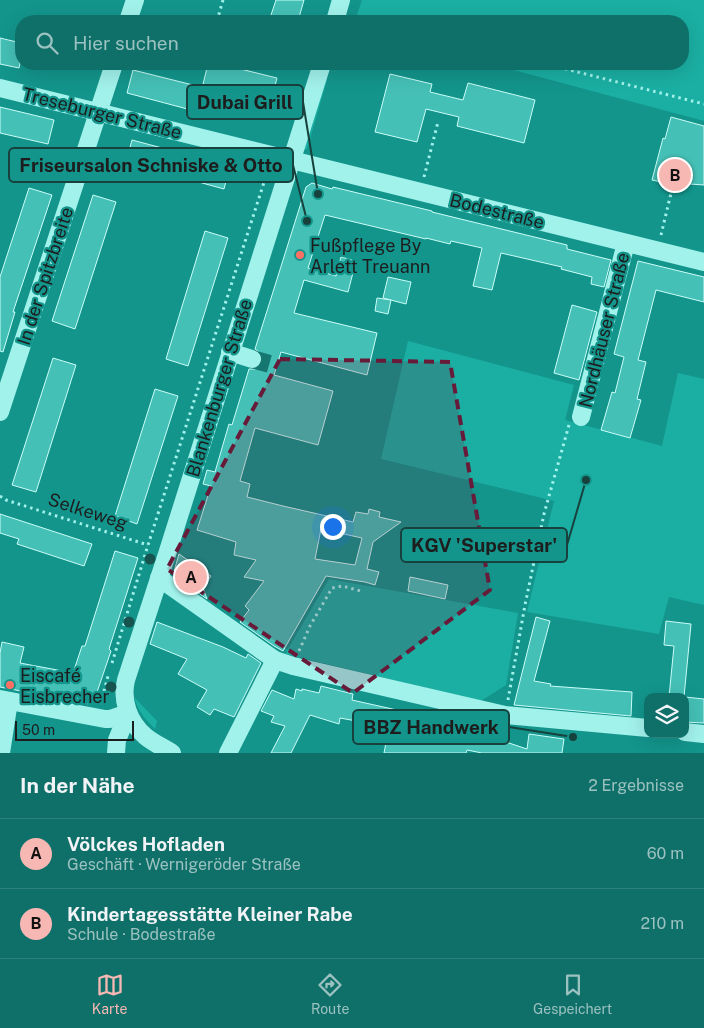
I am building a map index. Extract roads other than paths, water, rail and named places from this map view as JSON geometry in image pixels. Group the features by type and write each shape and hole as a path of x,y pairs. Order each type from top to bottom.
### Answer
{"street":[{"path":"130,15 135,0"},
{"path":"337,15 341,0"},
{"name":"In der Spitzbreite","path":"0,412 112,70"},
{"name":"Blankenburger Straße","path":"128,713 124,700 126,680 230,352 284,158 320,70"},
{"name":"Treseburger Straße","path":"0,88 284,158"},
{"name":"Bodestraße","path":"284,158 704,262"},
{"name":"Nordhäuser Straße","path":"582,418 626,243"},
{"path":"230,352 252,359"},
{"path":"159,578 275,660 293,666 506,715 644,728"},
{"path":"228,753 275,660"},
{"path":"1,753 4,700 105,719 128,713"},
{"path":"116,753 117,740 128,713"},
{"path":"128,713 145,736 172,753"},
{"path":"689,732 704,734"}],"tunnel":[{"path":"252,359 277,366"}],"place":[{"name":"Kindertagesstätte Kleiner Rabe","path":"675,175"},
{"name":"Dubai Grill","path":"318,194"},
{"name":"Friseursalon Schniske & Otto","path":"307,221"},
{"name":"Fußpflege By Arlett Treuann","path":"300,255"},
{"name":"KGV 'Superstar'","path":"586,480"},
{"name":"Völckes Hofladen","path":"191,577"},
{"name":"Eiscafé Eisbrecher","path":"10,685"},
{"name":"BBZ Handwerk","path":"573,737"}]}
